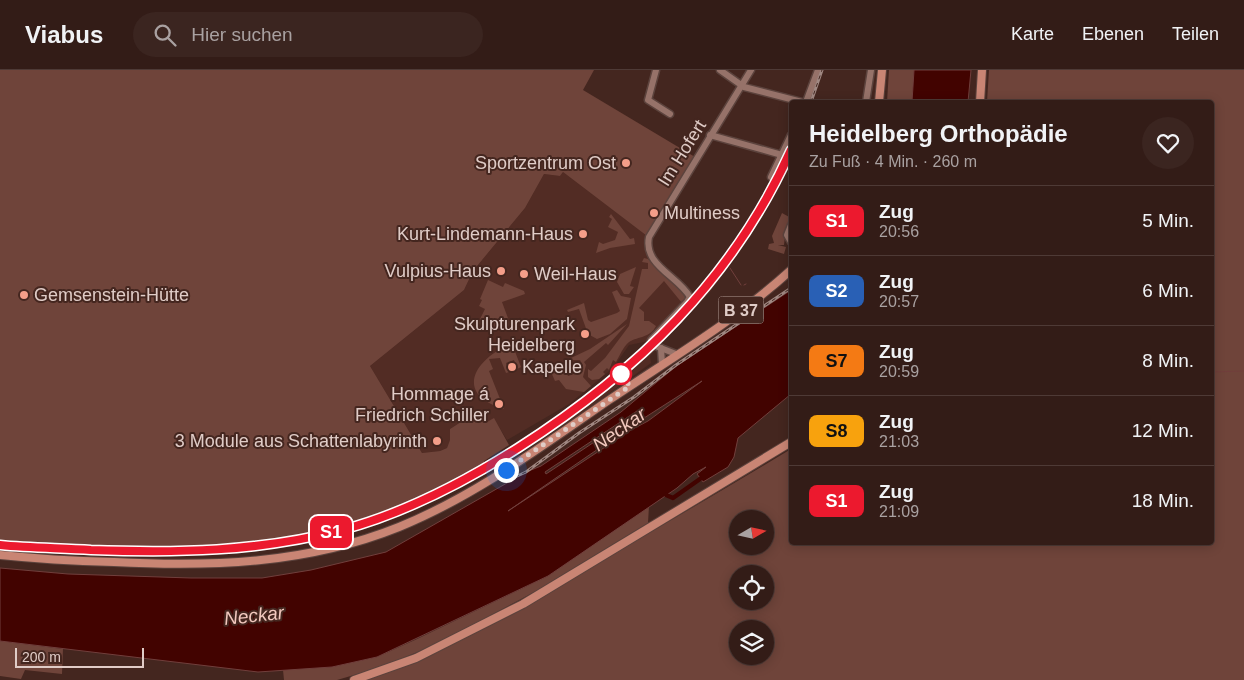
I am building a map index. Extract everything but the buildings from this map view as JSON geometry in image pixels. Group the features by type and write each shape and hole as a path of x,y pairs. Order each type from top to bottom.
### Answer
{"main road":[{"path":"879,100 882,70"},
{"path":"980,100 982,70"},
{"name":"B 37","path":"0,555 110,562 211,565 282,559 342,546 400,527 451,502 506,470 750,304 789,272"},
{"path":"354,680 409,661 524,604 789,443"}],"street":[{"path":"656,70 648,99 670,114"},
{"path":"720,70 742,85 795,100"},
{"name":"Im Hofert","path":"661,348 652,344 652,337 690,298 650,255 648,244 650,234 751,70"},
{"path":"807,100 818,70"},
{"path":"866,100 871,70"},
{"path":"710,135 782,155"},
{"path":"771,177 789,140"},
{"path":"662,364 661,348 676,354"}],"shaded area":[{"path":"0,70 594,70 583,90 695,157 647,236 563,172 560,176 544,174 525,208 473,271 464,290 370,366 422,453 440,451 447,448 450,440 450,429 464,420 468,412 484,418 484,421 487,422 494,418 509,445 484,461 484,465 428,495 370,518 310,534 250,544 188,549 126,550 0,542"},
{"path":"889,70 914,70 912,100 887,100"},
{"path":"989,70 1244,70 1244,680 367,680 424,657 506,616 789,450 789,545 1214,545 1214,100 987,100"},
{"path":"789,148 789,165 745,244 710,292 650,356 651,363 578,416 471,483 421,507 373,526 328,539 268,550 215,555 139,556 77,555 0,549 0,542 134,549 238,546 342,528 419,501 461,479 571,408 617,370 623,362 628,361 640,350 645,351 697,296 725,260 757,209"},
{"path":"563,172 647,236 645,249 648,258 689,297 649,341 629,345 613,368 569,404 507,440 494,419 487,422 483,421 484,419 464,420 450,429 450,441 447,448 440,451 422,453 370,366 464,290 473,271 525,208 544,174 560,176"},
{"path":"782,213 789,217 784,245 778,245 786,247 784,254 768,249 769,244 774,243 772,236"},
{"path":"611,214 630,239 634,238 635,244 610,248 596,253 599,242 603,244 615,240 618,232 608,227 612,219 609,217"},
{"path":"644,258 648,259 686,295 686,299 682,303 664,281 639,308 644,312 644,321 649,321 656,326 654,330 629,342 616,362 613,360 609,370 607,368 603,372 605,374 599,379 592,380 588,377 588,369 591,371 605,358 629,326 642,269 648,269 648,263 642,262"},
{"path":"636,267 630,286 634,287 629,294 624,294 617,282 620,274"},
{"path":"488,280 503,287 505,283 524,291 525,294 502,302 509,321 513,319 515,322 505,328 505,325 502,324 501,327 486,329 478,323 485,309 479,306"},
{"path":"617,290 621,296 631,298 627,319 610,334 597,339 588,334 579,309 568,312 567,310 584,303 588,320 591,322 617,313 620,311 612,292"},
{"path":"627,324 608,345 606,343 584,362 586,365 583,377 591,386 584,392 566,389 559,380 555,381 548,365 553,363 556,372 565,369 568,376 580,372 578,368 583,366 580,360 571,360 571,358 590,349"},
{"path":"518,342 520,346 514,349 521,367 517,369 514,360 506,363 509,372 506,373 500,358 489,359 493,369 489,371 504,409 487,402 478,393 474,384 476,374 482,364 492,355 504,347"},
{"path":"649,506 648,523 536,591 435,645 378,668 337,680 284,680 283,670 332,667 377,657 415,640 548,576"},
{"path":"0,641 63,649 62,674 25,670 21,679 0,676"}],"water":[{"path":"914,70 971,70 968,100 912,100"},
{"name":"Neckar","path":"789,291 789,396 738,438 734,457 728,467 703,482 697,474 706,467 693,474 677,488 548,576 377,657 332,667 258,672 0,641 0,568 68,574 262,578 311,570 386,552 514,479 514,477 541,466 621,412 675,367","holes":["702,381 648,421 631,430 508,511 630,427","637,411 638,413 546,474 545,472"]}],"waterway":[{"path":"730,268 741,285"},
{"path":"1214,372 1244,371"},
{"path":"666,495 673,498 700,479"}],"railway":[{"path":"812,100 822,70"},
{"path":"0,545 127,551 189,551 250,546 311,537 342,530 388,515 433,496 497,461 562,419 603,388 641,354 677,319 711,281 741,240 767,196 789,153"},
{"path":"515,477 526,472 579,433 634,397 676,365 789,289"}],"train":[{"name":"S1","path":"0,545 142,552 228,550 275,544 341,530 383,517 439,494 534,438 610,383 645,354 699,297 727,260 769,193 789,154"}],"place":[{"name":"Sportzentrum Ost","path":"626,163"},
{"name":"Multiness","path":"654,213"},
{"name":"Kurt-Lindemann-Haus","path":"583,234"},
{"name":"Vulpius-Haus","path":"501,271"},
{"name":"Weil-Haus","path":"524,274"},
{"name":"Gemsenstein-Hütte","path":"24,295"},
{"name":"Skulpturenpark Heidelberg","path":"585,334"},
{"name":"Kapelle","path":"512,367"},
{"name":"Hommage á Friedrich Schiller","path":"499,404"},
{"name":"3 Module aus Schattenlabyrinth","path":"437,441"}],"route":[{"path":"506,470 630,386 621,374"}]}
